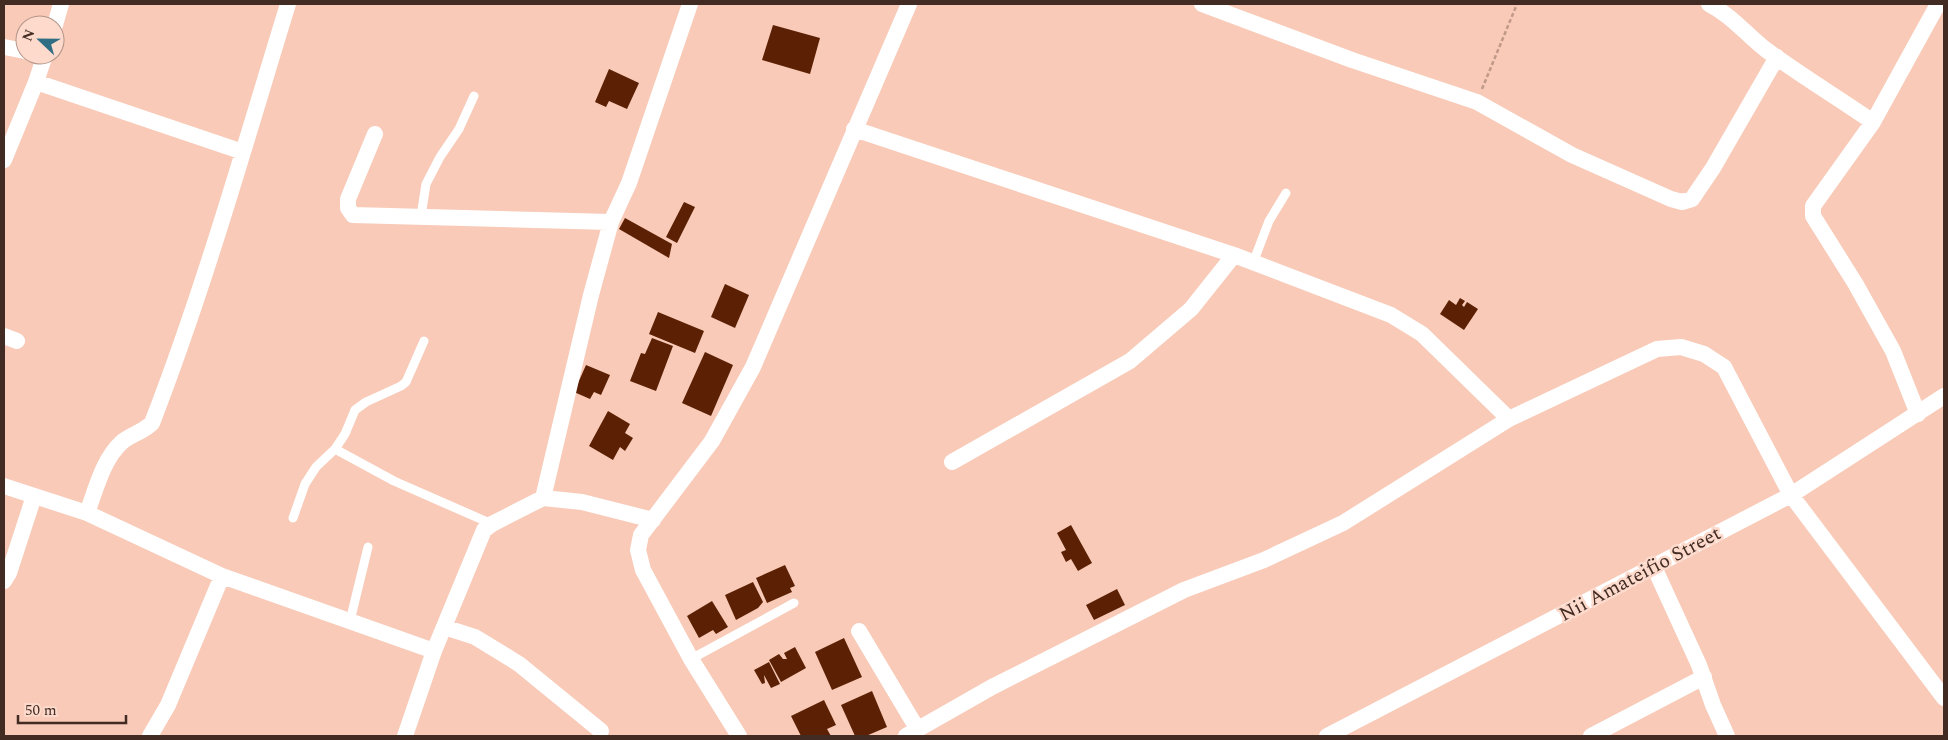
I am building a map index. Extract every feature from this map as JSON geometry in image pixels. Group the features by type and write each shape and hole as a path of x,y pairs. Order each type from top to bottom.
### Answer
{"street":[{"path":"86,513 107,461 115,449 124,441 144,431 152,424 177,359 219,235 288,4"},
{"path":"543,498 591,295 611,222 632,174 690,4"},
{"path":"739,736 691,659 643,570 638,550 641,535 712,441 753,367 909,4"},
{"path":"1202,4 1352,60 1477,102 1572,155 1671,199 1682,202 1692,199 1708,176 1777,57"},
{"path":"1918,414 1894,351 1855,283 1813,216 1812,206 1872,122 1938,4"},
{"path":"1717,5 1777,57 1872,122"},
{"path":"4,160 9,134 36,82 42,65"},
{"path":"36,82 243,152"},
{"path":"854,129 1234,255 1391,315 1422,334 1509,419"},
{"path":"375,134 348,199 348,208 353,215 611,222"},
{"path":"952,462 1130,361 1191,310 1234,255"},
{"path":"859,631 912,733 992,687 1184,590 1264,560 1343,523 1509,419 1657,349 1681,346 1704,354 1724,367 1791,495 1944,698"},
{"name":"Nii Amateifio Street","path":"1328,736 1791,495 1944,396"},
{"path":"4,486 86,513 222,576 434,651"},
{"path":"4,581 34,496"},
{"path":"405,736 434,651 484,530 543,498 582,502 653,520"},
{"path":"1654,567 1699,664 1713,705 1727,736"},
{"path":"150,736 168,706 222,576"},
{"path":"444,627 475,637 519,664 601,731"},
{"path":"1591,736 1704,677"}],"lane":[{"path":"421,216 426,184 440,157 459,129 474,96"},
{"path":"1254,263 1270,220 1286,193"},
{"path":"293,518 305,484 316,467 335,449 345,434 355,410 372,399 395,390 406,382 424,341"},
{"path":"335,449 394,481 492,524"},
{"path":"350,621 368,547"},
{"path":"691,659 794,603"}],"path":[{"path":"1477,102 1517,4"}],"building":[{"path":"773,25 820,38 810,74 762,60"},
{"path":"609,69 639,83 627,109 609,101 606,107 595,102"},
{"path":"684,202 695,207 677,243 666,237"},
{"path":"625,218 672,244 669,258 619,229"},
{"path":"725,284 749,295 735,328 711,317"},
{"path":"1460,298 1465,301 1462,305 1464,307 1467,302 1478,309 1464,330 1440,314 1449,300 1456,305"},
{"path":"658,312 704,331 695,353 649,334"},
{"path":"652,338 673,346 656,391 630,381 641,353 645,354"},
{"path":"705,352 733,365 711,416 682,403"},
{"path":"586,365 610,375 601,395 594,392 590,399 574,392"},
{"path":"608,411 630,424 625,433 633,438 625,451 620,447 613,460 589,446"},
{"path":"1071,525 1092,563 1078,571 1071,559 1066,562 1061,552 1066,550 1057,533"},
{"path":"785,565 795,586 790,588 792,592 767,603 756,578"},
{"path":"753,582 763,602 758,608 736,620 725,595"},
{"path":"1117,589 1125,605 1094,620 1086,605"},
{"path":"712,601 728,627 716,634 713,630 699,638 687,616"},
{"path":"844,638 862,677 832,690 815,652"},
{"path":"795,647 806,668 781,682 769,660 779,654 783,659 787,659 784,653"},
{"path":"769,662 780,684 771,688 764,675 765,683 762,684 754,670"},
{"path":"872,691 887,727 866,736 855,736 841,705"},
{"path":"824,700 836,725 827,729 831,736 801,736 791,716"}]}
